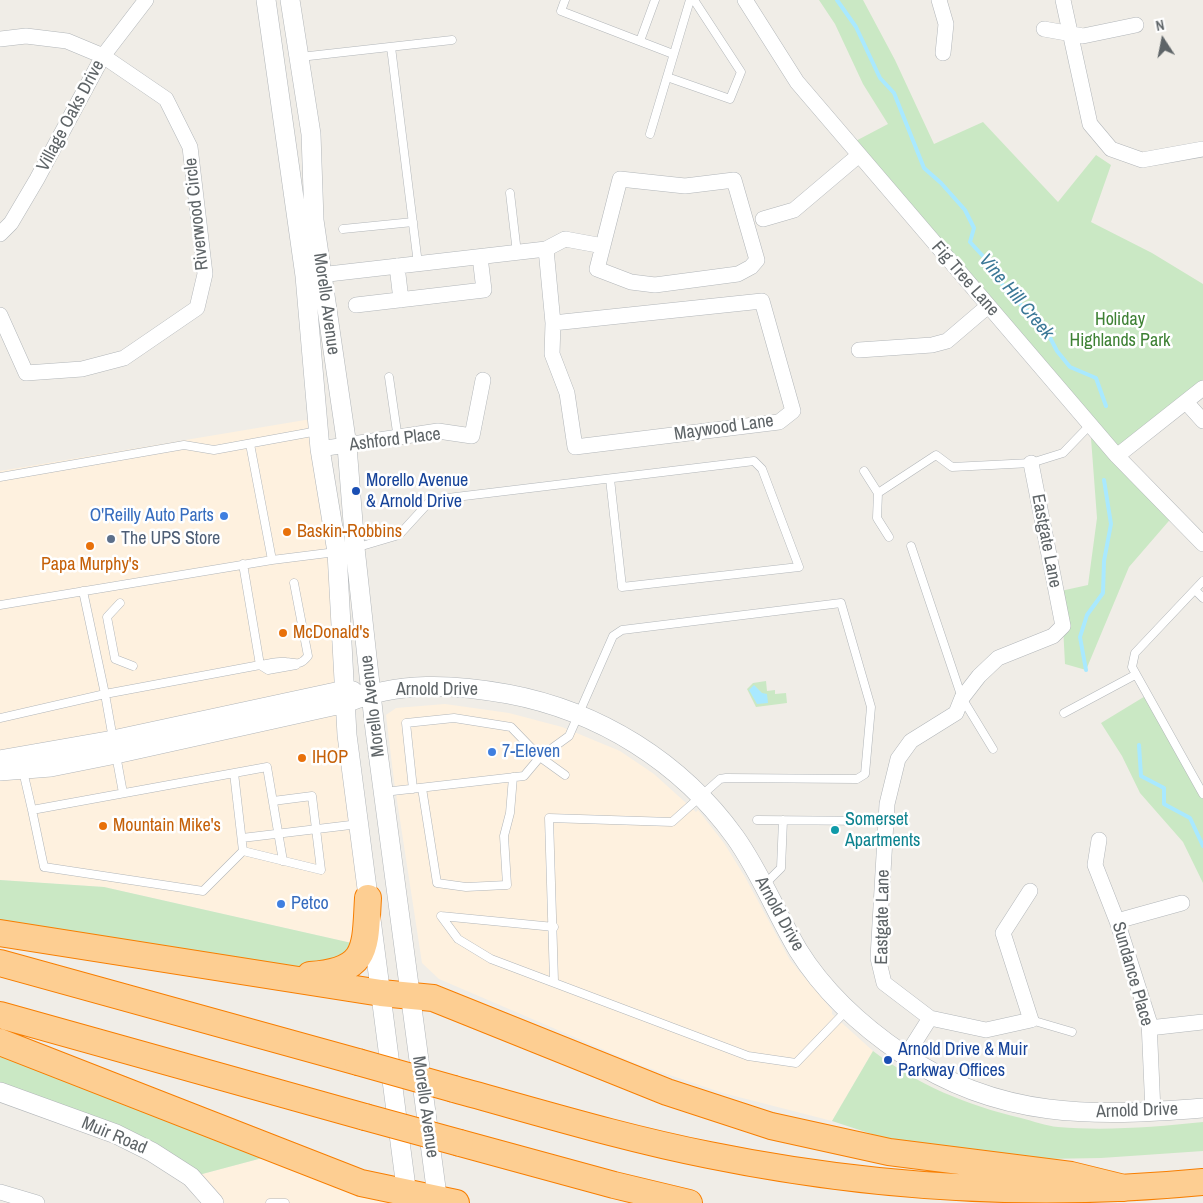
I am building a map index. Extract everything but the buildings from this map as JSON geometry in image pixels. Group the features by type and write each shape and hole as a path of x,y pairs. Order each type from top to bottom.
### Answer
{"highway":[{"path":"284,977 328,974 344,969 358,958 365,946 368,898"},
{"path":"0,933 381,993 432,998 667,1092 771,1126 889,1152 1071,1175 1124,1188"},
{"path":"0,963 650,1142 735,1160 808,1172 959,1187 1046,1190 1124,1188 1203,1182"},
{"path":"0,1016 614,1185 689,1203"},
{"path":"0,1042 361,1183 408,1199 444,1202"}],"street":[{"name":"Village Oaks Drive","path":"0,234 11,223 37,179 103,56 146,0"},
{"name":"Morello Avenue","path":"266,0 313,275 347,446 347,735 408,1199"},
{"name":"Morello Avenue","path":"290,0 311,134 314,220 313,275 319,440 346,550 371,692 410,996 444,1202"},
{"name":"Fig Tree Lane","path":"745,0 797,82 1117,456 1203,544"},
{"path":"939,0 946,24 943,53"},
{"path":"1063,0 1090,124 1112,149 1142,160 1203,149"},
{"path":"1044,28 1083,36 1136,24"},
{"path":"0,39 26,36 67,41 103,56"},
{"name":"Riverwood Circle","path":"0,315 26,373 82,369 124,358 197,308 206,274 190,147 166,99 103,56"},
{"path":"763,219 794,210 860,155"},
{"path":"620,179 685,186 734,180 757,260 751,267 738,274 655,284 631,282 597,269 603,246 620,179"},
{"path":"313,275 546,249 565,239 603,246"},
{"name":"Maywood Lane","path":"546,249 552,323 552,354 567,393 575,447 779,422 793,411 762,301 552,323"},
{"path":"356,305 484,290 480,257"},
{"path":"397,266 401,300"},
{"path":"859,350 932,345 947,341 988,306"},
{"name":"Ashford Place","path":"319,440 347,446 438,431 472,436 483,380"},
{"path":"1117,456 1203,388"},
{"path":"1186,402 1203,421"},
{"name":"Eastgate Lane","path":"1031,462 1063,626 1053,636 998,658 979,676 962,698 956,713 911,741 898,759 887,804 878,958 884,983 930,1018 986,1030 1031,1020"},
{"name":"Arnold Drive","path":"0,771 23,771 115,747 346,696 402,687 473,688 522,697 578,714 632,740 678,775 701,796 735,838 800,953 848,1010 875,1034 906,1056 970,1089 1011,1102 1076,1113 1102,1114 1203,1108"},
{"name":"Arnold Drive","path":"0,760 115,747"},
{"name":"Sundance Place","path":"1099,840 1095,865 1118,921 1149,1028 1153,1112"},
{"path":"1030,891 1003,933 1031,1020"},
{"path":"1118,921 1182,903"},
{"path":"906,1056 930,1018"},
{"path":"1149,1028 1203,1022"},
{"name":"Muir Road","path":"0,1092 116,1134 152,1152 190,1177 214,1203"},
{"path":"1,1196 37,1203"}],"lane":[{"path":"565,0 561,11 673,54"},
{"path":"640,41 655,0"},
{"path":"650,134 673,54 692,0"},
{"path":"667,77 730,99 741,72 692,0"},
{"path":"300,58 452,40"},
{"path":"391,47 418,264"},
{"path":"510,193 517,253"},
{"path":"343,230 413,222"},
{"path":"389,377 398,439"},
{"path":"878,493 936,455 952,467 1031,462 1063,452 1090,425"},
{"path":"0,477 184,445 214,450 250,444 319,440"},
{"path":"250,444 272,560"},
{"path":"0,605 243,564 346,550 399,535 431,500 754,461 762,469 799,567 622,587 610,479"},
{"path":"864,471 878,493 877,518 889,537"},
{"path":"911,546 962,698 993,749"},
{"path":"243,564 260,665"},
{"path":"1203,581 1135,652 1132,667 1203,794"},
{"path":"0,718 105,694 260,665 286,662 296,665 302,663 308,656 294,583"},
{"path":"1195,590 1203,598"},
{"path":"83,591 105,694 123,793"},
{"path":"120,603 107,617 115,659 133,666"},
{"path":"384,792 524,776 540,758 570,736 613,636 622,630 842,603 871,707 865,774 857,779 732,776 720,779 672,822 549,818 554,927 554,981"},
{"path":"1064,713 1136,675"},
{"path":"414,789 406,723 454,718 512,727 540,758 565,775"},
{"path":"32,810 267,767 283,861"},
{"path":"23,771 44,867 203,891 243,851 234,773"},
{"path":"422,788 437,882 466,887 507,885 504,836 510,814 513,777"},
{"path":"243,851 321,870 312,796 273,801"},
{"path":"757,820 874,821"},
{"path":"763,886 781,868 783,820"},
{"path":"242,838 359,824"},
{"path":"554,927 441,916 458,939 491,958 748,1056 796,1063 848,1010"},
{"name":"Eastgate Lane","path":"1031,1020 1072,1032"},
{"path":"270,1203 284,1203"}],"shaded area":[{"path":"317,418 345,690 0,760 0,471"},
{"path":"346,703 365,946 104,887 0,880 0,771"},
{"path":"445,704 509,713 562,727 620,751 654,774 696,812 698,810 724,843 745,877 790,960 832,1010 832,1014 873,1051 832,1121 723,1093 637,1064 439,979 422,963 394,781 386,715 396,708"},
{"path":"281,1153 408,1203 214,1203 191,1177"}],"green space":[{"name":"Holiday Highlands Park","path":"819,0 863,0 895,60 934,144 983,122 1058,202 1096,155 1111,165 1091,222 1152,253 1203,284 1203,388 1117,456 1174,515 1129,567 1086,670 1065,664 1063,626 1056,592 1088,585 1097,518 1090,425 850,144 888,124 863,84 835,24"},
{"path":"766,681 767,691 775,690 775,694 786,693 787,703 756,707 747,689 753,683"},
{"path":"1147,695 1203,794 1203,883 1183,842 1140,793 1122,756 1101,723"},
{"path":"0,880 104,887 365,946 328,974 0,933"},
{"path":"0,1042 281,1153 191,1177 0,1092"},
{"path":"873,1051 907,1074 943,1092 981,1107 1049,1126 1112,1128 1203,1122 1203,1151 1101,1158 1043,1159 881,1137 832,1121"}],"water":[{"path":"754,685 762,693 767,694 768,703 757,704 749,690"}],"waterway":[{"name":"Vine Hill Creek","path":"837,0 856,27 880,78 894,93 924,168 941,183 965,210 974,228 970,242 993,267 1006,291 1044,326 1057,351 1070,367 1096,378 1106,406"},
{"name":"Vine Hill Creek","path":"1086,670 1080,637 1087,615 1103,593 1104,561 1111,524 1104,480"},
{"name":"Vine Hill Creek","path":"1139,745 1141,776 1164,788 1164,804 1190,818 1203,846"}],"place":[{"name":"Morello Avenue & Arnold Drive","path":"356,491"},
{"name":"O'Reilly Auto Parts","path":"224,516"},
{"name":"Baskin-Robbins","path":"287,532"},
{"name":"The UPS Store","path":"111,539"},
{"name":"Papa Murphy's","path":"90,546"},
{"name":"McDonald's","path":"283,633"},
{"name":"7-Eleven","path":"492,752"},
{"name":"IHOP","path":"302,758"},
{"name":"Mountain Mike's","path":"103,826"},
{"name":"Somerset Apartments","path":"835,830"},
{"name":"Petco","path":"281,904"},
{"name":"Arnold Drive & Muir Parkway Offices","path":"888,1060"}]}
